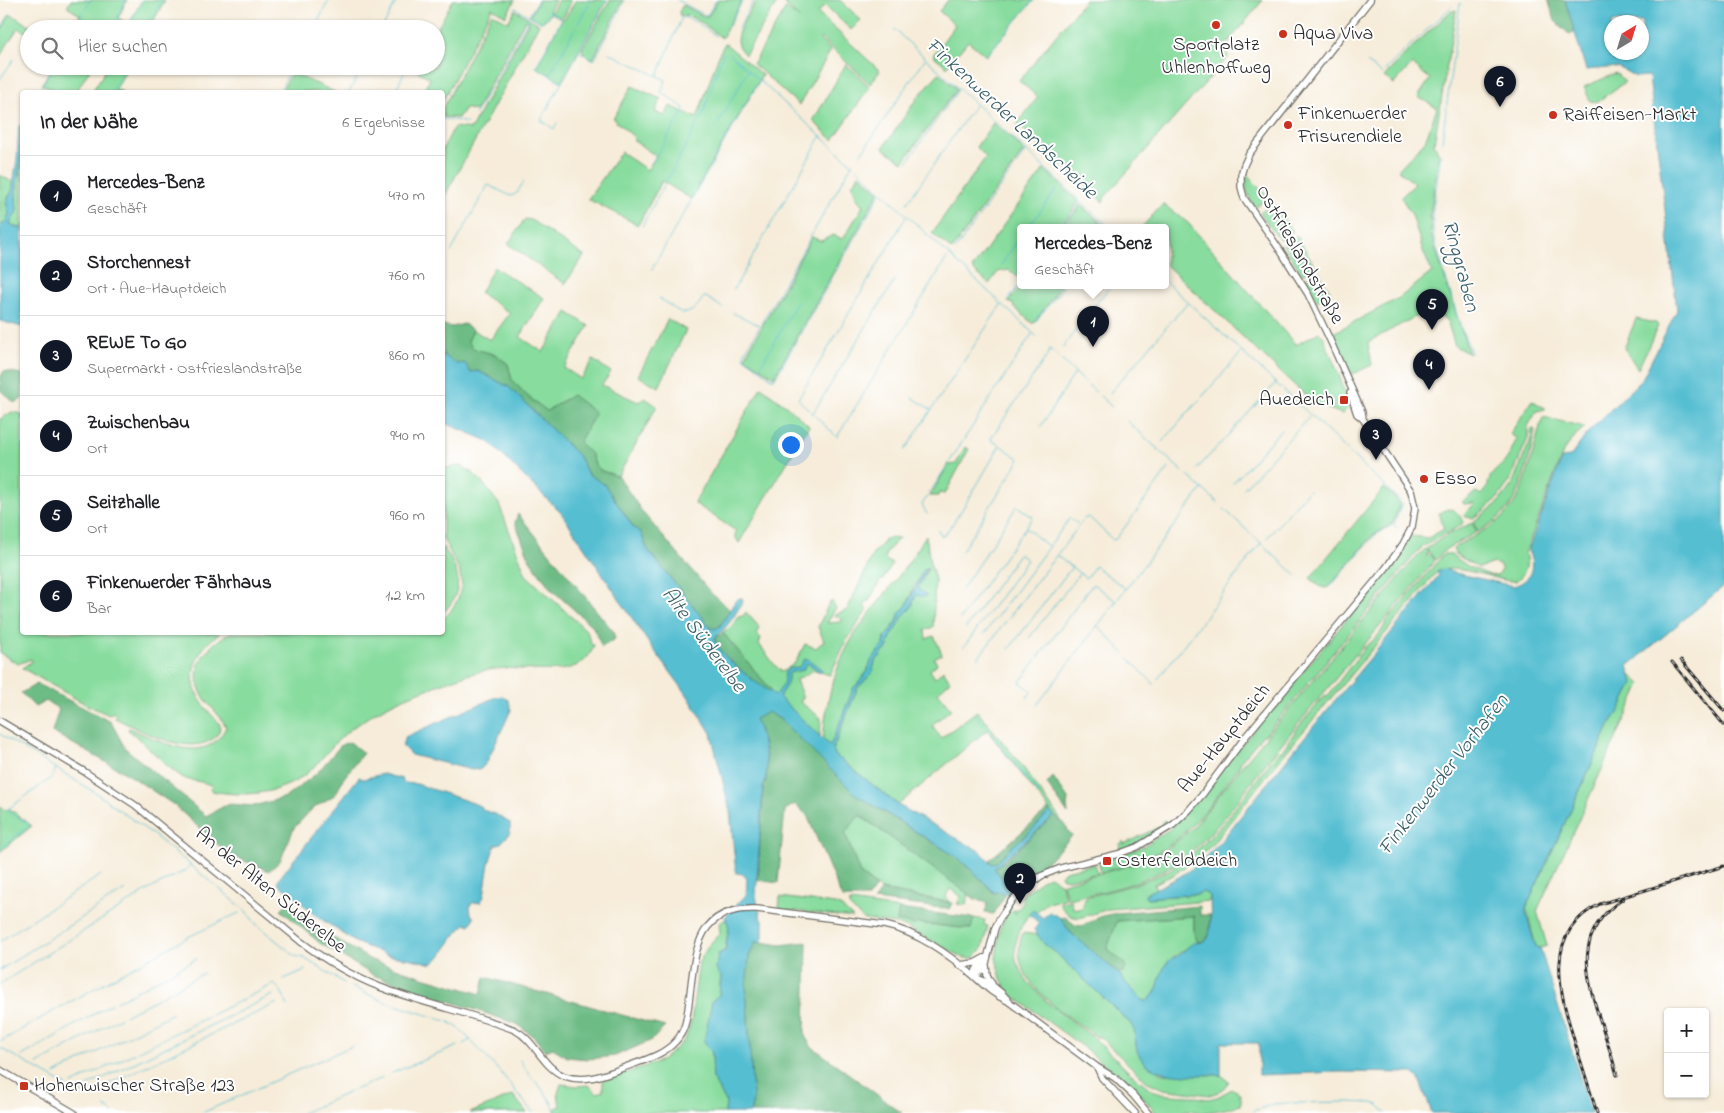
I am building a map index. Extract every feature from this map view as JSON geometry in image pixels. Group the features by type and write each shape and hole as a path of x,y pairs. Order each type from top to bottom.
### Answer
{"main road":[{"name":"Ostfrieslandstraße","path":"1363,419 1362,412 1308,294 1245,201 1240,178 1249,154 1370,0"},
{"name":"Ostfrieslandstraße","path":"1349,386 1357,414 1363,419 1411,491 1414,508"},
{"name":"Aue-Hauptdeich","path":"986,956 1000,918 1016,896 1041,876 1061,868 1113,856 1137,846 1159,834 1185,814 1202,795 1246,736 1393,558 1409,533 1414,520 1414,508"},
{"name":"An der Alten Süderelbe","path":"0,722 85,772 135,805 294,936 326,960 346,972 380,987 515,1030 527,1038 551,1068 571,1078 586,1079 601,1076 660,1054 675,1043 686,1022 697,948 704,931 714,920 736,909 781,912 897,928 922,938 975,977"},
{"path":"959,965 974,964 986,956"},
{"path":"986,956 988,975 994,987"},
{"path":"986,956 976,970 975,977 982,985 995,995 1008,1001 1097,1068 1115,1078 1148,1113"},
{"path":"975,977 982,972 986,965"},
{"path":"975,977 986,981 1008,1001"},
{"path":"1097,1068 1102,1078 1135,1113"},
{"path":"0,1070 74,1113"}],"green space":[{"path":"71,0 127,0 118,18 122,20 78,20 80,15 67,7"},
{"path":"142,0 165,0 154,20 131,20"},
{"path":"453,0 515,0 506,16 492,8 445,96 445,90 424,90 430,78 424,75 445,75 445,20 442,20"},
{"path":"539,0 555,0 549,11 551,12 558,0 572,0 564,16 560,18 551,13 541,22 530,16"},
{"path":"576,0 607,0 562,82 536,67 562,19 565,18"},
{"path":"610,0 623,0 593,59 584,54 582,49"},
{"path":"718,0 742,0 722,38 696,19 680,16 679,12 683,5 703,16 708,16"},
{"path":"757,0 778,1 745,55 738,45 738,35 743,22"},
{"path":"781,0 840,0 861,20 851,30 825,5 818,13 880,71 870,84 821,38 820,40 831,50 799,105 753,64 786,8 799,18"},
{"path":"948,0 1034,0 986,56 968,41 947,67 933,55 955,25 939,11"},
{"path":"1085,0 1263,0 1222,50 1229,56 1105,197 1103,202 1017,124 1038,97 1019,81"},
{"path":"1548,0 1565,0 1575,32 1570,35 1555,21"},
{"path":"515,10 539,24 445,195 445,145 454,127 471,129 529,21 525,20 475,111 465,108 458,118 445,117 445,104 492,13 508,22"},
{"path":"1456,10 1434,144 1439,154 1430,216 1432,238 1469,354 1455,346 1447,320 1428,310 1368,342 1372,365 1351,375 1333,333 1399,298 1432,272 1423,251 1412,215 1401,197 1415,184 1398,170 1425,141 1437,108 1418,97 1430,79 1412,64 1394,84 1384,77 1407,52 1451,11"},
{"path":"10,14 20,20 20,29 18,28 0,56 0,33"},
{"path":"725,43 762,75 691,199 662,181 638,225 588,199 621,152 647,170 656,156 634,141 634,137 613,119 632,86 661,99 655,112 665,116 670,106 697,118 719,54"},
{"path":"846,64 870,87 833,140 813,121"},
{"path":"939,73 957,89 903,162 883,148 918,97"},
{"path":"1616,73 1625,82 1597,102 1590,101 1584,87"},
{"path":"47,75 86,75 77,90 53,90 42,84"},
{"path":"102,75 123,75 116,89 118,90 93,90"},
{"path":"291,75 297,75 330,90 282,90"},
{"path":"993,123 1024,151 952,250 932,233 986,157 976,147"},
{"path":"20,165 20,228 10,224 17,211 16,194"},
{"path":"1044,169 1079,202 1063,224 1017,224 1017,277 1009,270 998,272 989,284 972,269"},
{"path":"1246,173 1268,198 1254,208 1246,189"},
{"path":"859,174 879,192 774,377 745,357 812,237 821,241 833,235 843,239 863,206 856,197 852,183 855,182"},
{"path":"0,175 14,183 7,199 9,214 5,223 0,225"},
{"path":"1272,203 1293,231 1280,240 1260,213"},
{"path":"1163,204 1188,223 1296,345 1319,332 1323,336 1341,380 1348,408 1342,414 1326,408 1307,397 1169,268 1169,224 1145,224"},
{"path":"1081,205 1103,224 1066,224"},
{"path":"525,219 531,220 584,256 565,284 508,244"},
{"path":"1297,236 1315,266 1302,274 1283,245"},
{"path":"494,267 544,298 520,337 543,352 567,312 589,326 564,368 581,379 593,360 611,372 602,385 638,402 645,398 657,406 618,476 602,471 595,465 591,454 579,442 595,412 565,399 547,411 526,395 512,380 508,364 496,355 472,348 468,341 473,330 490,340 510,313 480,293"},
{"path":"1318,271 1331,293 1317,301 1305,279"},
{"path":"1019,289 1059,289 1033,324 1013,304 1008,302"},
{"path":"668,319 686,330 659,387 638,376"},
{"path":"1636,319 1656,323 1658,326 1638,369 1624,348"},
{"path":"464,324 473,330 468,341 472,348 496,355 508,364 512,380 526,395 547,411 572,395 596,413 579,442 591,454 595,465 601,471 618,476 643,513 711,593 730,610 720,626 715,629 711,628 647,549 641,532 634,528 604,484 588,474 578,455 509,387 478,371 470,372 447,359 445,356 445,326 452,327"},
{"path":"4,371 20,374 20,400 15,403 1,391 0,378"},
{"path":"761,387 787,406 809,426 739,543 735,536 736,531 694,503"},
{"path":"1532,400 1546,409 1537,411 1528,426 1528,438 1510,481 1497,499 1482,512 1473,518 1466,517 1464,515 1475,503 1464,504 1462,502 1476,492 1481,495 1488,486 1490,477 1506,461 1517,439 1510,434"},
{"path":"12,412 20,414 20,635 217,635 211,640 198,657 194,666 193,676 198,697 220,725 218,734 213,739 201,744 189,745 176,743 149,734 115,718 116,714 114,712 109,715 87,705 22,668 31,662 31,659 18,664 0,653 0,419"},
{"path":"1543,417 1585,427 1563,452 1525,554 1527,562 1524,572 1516,581 1490,577 1491,575 1497,576 1500,574 1501,569 1499,565 1494,563 1479,568 1455,554 1453,549 1494,524 1513,505 1527,474"},
{"path":"1532,428 1535,430 1529,459 1516,496 1500,516 1478,532 1473,522 1497,504 1512,485 1531,439"},
{"path":"965,447 969,449 945,494 939,493 938,496 930,496 948,465 956,464"},
{"path":"462,466 482,482 499,504 526,575 587,631 591,644 594,645 587,657 578,665 552,670 508,668 476,672 392,703 355,726 306,774 296,781 261,793 236,794 212,791 210,788 212,786 208,784 185,779 128,730 129,728 181,748 207,747 217,740 226,727 222,719 205,699 197,679 201,661 206,653 212,645 227,635 445,635 445,617 458,599 462,585 459,569 445,543 445,469"},
{"path":"1384,488 1399,502 1393,523 1372,536 1330,586 1326,588 1321,587 1310,578"},
{"path":"1449,509 1459,515 1463,522 1461,525 1424,546 1416,553 1266,734 1262,736 1241,761 1240,765 1196,821 1183,834 1155,854 1138,862 1101,872 1099,863 1142,847 1173,827 1383,576 1411,536 1428,538 1444,529 1439,513"},
{"path":"518,514 613,631 615,639 602,647 593,627 551,589 530,560 515,522"},
{"path":"1472,523 1477,532 1446,549 1436,560 1426,549 1447,535"},
{"path":"926,535 930,563 935,579 933,627 925,630 926,639 934,636 942,654 934,658 937,664 930,670 935,678 943,670 950,681 938,692 951,709 932,725 941,738 977,711 1017,759 1063,823 1054,816 987,730 898,805 835,755 833,749 857,689 872,673 875,662 887,648 893,632 902,617 911,608 916,594 927,595 920,591 918,587 928,569 926,567 914,586 907,605 885,637 884,645 872,659 867,672 854,687 831,746 823,740 829,696 844,654 859,628 902,571"},
{"path":"899,538 886,553 885,559 892,564 864,606 867,610 845,643 830,675 814,670 796,680 803,698 800,702 821,718 820,737 776,695 770,692 771,690 723,633 731,627 738,617 743,616 746,612 760,628 757,634 761,638 759,644 782,672 795,663 805,644 816,648 824,641 818,627 829,603 832,601 836,608 827,623 841,622 842,619 834,615 847,610 874,552 882,545 884,539"},
{"path":"1425,549 1428,552 1426,555 1430,554 1435,561 1290,733 1225,816 1200,844 1171,866 1147,878 1094,894 1067,899 1063,883 1139,863 1164,851 1193,828 1245,762 1411,563"},
{"path":"445,550 453,564 458,580 455,597 445,611"},
{"path":"1444,554 1450,554 1469,567 1490,575 1455,569 1442,570 1436,573 1276,764 1211,846 1175,874 1154,884 1156,889 1145,894 1146,898 1203,892 1210,895 1210,901 1109,909 1079,918 1070,916 1060,906 1060,903 1071,900 1073,908 1080,909 1086,897 1128,886 1159,875 1186,859 1201,846 1229,816 1279,751 1281,752 1299,726 1325,696 1327,697 1365,647 1377,636 1386,622"},
{"path":"723,633 771,690 770,692 738,668 722,652 715,638"},
{"path":"1630,674 1641,684 1537,911 1547,946 1536,947 1526,908 1610,724 1618,713 1633,683"},
{"path":"37,684 111,722 125,748 206,816 228,804 254,806 286,797 317,773 341,745 350,742 363,753 343,779 336,794 312,809 294,828 280,861 269,871 228,854 174,805 129,775 52,732 59,709 46,701 35,707 21,693"},
{"path":"768,712 780,719 855,794 955,856 994,893 1000,891 1005,895 994,914 985,913 988,902 975,899 860,815 845,833 860,874 876,887 868,898 842,898 807,815 795,804 785,810 778,883 758,880 763,787 766,781 767,763 761,734 755,719"},
{"path":"1053,777 1068,799 1068,814 1047,784"},
{"path":"0,807 6,810 10,809 32,826 0,852"},
{"path":"1049,809 1050,811 1033,829 997,862 992,864 989,860"},
{"path":"859,815 968,893 966,905 957,904 961,896 950,889 946,896 949,902 881,890 860,874 845,833"},
{"path":"1054,816 1063,823 1072,836 1053,856 1020,885 1010,879 1004,881 994,868 1005,861"},
{"path":"1165,820 1169,825 1140,843 1119,850 1120,844 1123,841 1124,844 1163,825"},
{"path":"1095,864 1098,873 1068,879 1061,876 1065,871"},
{"path":"1049,876 1062,884 1065,899 1047,903 1036,912 1033,910 1021,927 1015,946 1016,961 1026,980 1047,1002 1093,1037 1130,1073 1152,1090 1168,1095 1208,1099 1217,1097 1232,1089 1240,1095 1240,1105 1201,1113 1188,1110 1180,1113 1156,1113 1141,1095 1087,1050 1013,996 1001,979 996,958 1000,929 1009,909 1017,914 1013,910 1018,909 1024,902 1022,900 1023,895"},
{"path":"881,890 952,903 949,909 874,900"},
{"path":"780,897 835,904 853,918 779,909"},
{"path":"850,902 899,909 897,921 970,929 974,918 985,920 984,925 988,926 983,947 974,958 964,958 908,928 897,924 864,920 849,906"},
{"path":"287,903 327,934 371,960 481,994 485,977 665,1027 652,1040 615,1056 588,1059 567,1057 553,1048 545,1051 535,1038 517,1024 373,975 320,943 281,910"},
{"path":"1200,906 1200,915 1210,915 1210,933 1205,941 1198,942 1194,934 1194,916 1117,921 1107,949 1124,963 1126,968 1123,972 1118,973 1070,932 1061,918 1065,917 1075,925 1082,926 1102,916 1117,913"},
{"path":"899,909 974,918 971,929 917,923 915,925 897,921"},
{"path":"1194,916 1194,934 1198,942 1180,952 1165,965 1154,993 1147,1001 1143,1000 1118,973 1123,972 1107,949 1116,921"},
{"path":"727,920 729,927 725,951 718,954 721,976 712,1053 713,1079 726,1102 725,1113 556,1113 555,1109 560,1106 558,1093 561,1084 589,1085 597,1093 603,1091 603,1081 663,1060 685,1040 691,1022 699,962 709,945 720,933 719,924"},
{"path":"1023,933 1039,935 1045,944 1131,1024 1136,1034 1136,1045 1160,1073 1221,1075 1229,1081 1227,1084 1218,1092 1209,1095 1163,1089 1146,1081 1100,1037 1097,1037 1055,1006 1029,980 1022,965 1019,950"},
{"path":"756,941 780,945 807,942 805,1036 811,1046 902,1113 750,1113 753,1099 746,987 749,956"},
{"path":"513,1095 527,1113 470,1113"}],"water":[{"name":"Finkenwerder Vorhafen","path":"1565,0 1724,0 1724,586 1628,666 1633,683 1618,713 1610,724 1526,908 1536,947 1540,948 1591,1113 1432,1113 1419,1079 1413,1073 1339,1072 1259,1075 1259,1043 1221,1043 1221,1075 1165,1073 1155,1069 1140,1057 1131,1024 1055,952 1045,945 1034,930 1039,923 1029,914 1033,910 1043,918 1049,912 1061,918 1070,932 1118,973 1143,1000 1147,1001 1155,992 1165,965 1192,944 1207,940 1210,924 1210,896 1203,892 1146,898 1145,894 1179,877 1194,867 1217,846 1439,575 1437,572 1443,569 1513,586 1528,577 1532,568 1532,562 1528,551 1562,458 1570,457 1590,430 1642,379 1677,310 1649,77 1636,77 1618,67 1586,70"},
{"path":"19,126 20,165 16,194 17,211 10,224 20,228 20,326 0,321 0,225 5,223 9,214 6,203 12,191 17,159"},
{"name":"Alte Süderelbe","path":"445,356 457,364 465,363 470,372 478,371 509,387 578,455 588,474 604,484 634,528 641,532 647,549 711,628 715,629 720,626 736,600 742,598 743,601 734,617 715,638 717,645 723,653 740,670 776,695 783,685 785,672 790,668 799,667 805,659 808,659 822,670 822,673 807,663 803,670 789,673 787,684 780,698 830,746 854,687 867,672 872,659 884,645 885,637 897,622 899,614 907,605 923,571 928,567 918,587 920,591 927,595 926,597 916,595 911,608 902,617 893,632 887,648 875,662 872,673 857,689 833,748 835,755 898,805 981,852 992,864 997,862 1050,811 1054,816 994,868 1005,882 1006,888 1012,892 1009,896 1000,891 995,893 955,856 855,794 780,719 768,712 755,719 763,743 767,772 763,787 756,896 761,919 763,920 763,937 761,943 756,941 749,956 746,987 753,1099 750,1113 725,1113 726,1102 713,1079 712,1053 704,1041 712,1001 719,995 721,976 716,970 718,954 725,951 729,927 725,917 746,895 747,879 743,874 736,873 730,811 711,733 686,693 648,642 562,514 488,441 445,423"},
{"path":"503,696 509,701 511,710 487,762 481,769 472,770 411,755 402,746 405,737 496,697"},
{"path":"383,774 402,779 404,783 417,784 473,803 510,823 510,833 501,843 495,845 489,863 484,896 481,902 472,903 470,907 474,918 470,925 466,924 461,928 432,964 390,956 355,942 311,912 297,898 278,884 278,880 359,777 363,779"}],"waterway":[{"path":"79,20 90,0"},
{"path":"117,18 126,0"},
{"path":"132,20 142,0"},
{"path":"151,20 162,0"},
{"path":"319,20 329,0"},
{"path":"387,20 397,0"},
{"path":"529,15 538,0"},
{"path":"550,74 591,0"},
{"path":"562,81 607,0"},
{"path":"580,52 595,59 625,0"},
{"path":"677,0 705,15 708,14 716,0"},
{"path":"729,26 743,0"},
{"path":"738,29 754,0"},
{"path":"987,55 1034,0"},
{"name":"Ringgraben","path":"1442,142 1460,3"},
{"path":"1367,63 1382,74 1452,6"},
{"path":"515,8 541,22 544,21 550,12 562,19 536,67 562,82 541,120 554,129 557,123"},
{"path":"658,75 681,19 684,17 696,22 716,36"},
{"path":"0,32 7,18"},
{"path":"475,114 528,20"},
{"name":"Finkenwerder Landscheide","path":"894,29 1106,224"},
{"path":"609,53 666,80 661,92 684,108 652,163"},
{"path":"642,226 703,114 723,53"},
{"path":"729,53 853,165"},
{"path":"0,79 14,59"},
{"path":"861,154 925,59"},
{"path":"716,127 748,71"},
{"path":"40,90 48,75"},
{"path":"113,90 121,75"},
{"path":"280,90 288,75"},
{"path":"350,90 358,75"},
{"path":"396,90 403,75"},
{"path":"652,269 760,80"},
{"path":"907,162 958,90"},
{"path":"907,203 975,105"},
{"path":"445,119 467,123"},
{"path":"734,289 822,135"},
{"path":"955,250 1026,151"},
{"name":"Ringgraben","path":"1441,154 1432,214 1434,239 1461,328 1472,354"},
{"path":"852,164 744,354 744,357 773,379 881,192"},
{"path":"856,168 1036,336"},
{"path":"451,252 488,185 511,196 517,193 524,181"},
{"path":"1031,224 1056,190"},
{"path":"1064,224 1081,203"},
{"path":"906,217 798,399 837,437 947,258"},
{"path":"1001,265 1017,242"},
{"path":"813,413 895,280"},
{"name":"Finkenwerder Landscheide","path":"1169,285 1306,411 1402,503 1394,525 1398,529"},
{"path":"1008,300 1017,288"},
{"path":"1036,321 1062,289"},
{"path":"1062,348 1108,289"},
{"path":"659,298 681,313 692,311 704,297 723,308"},
{"path":"759,369 797,302"},
{"path":"1109,394 1187,303"},
{"path":"905,450 1001,305"},
{"path":"733,313 759,325"},
{"path":"927,514 922,505 923,503 1032,334"},
{"path":"1049,349 1054,353"},
{"path":"938,530 942,536 947,532 981,479 1000,445 992,441 991,438 1051,350"},
{"path":"1162,442 1241,353"},
{"path":"1056,355 1085,382"},
{"path":"1041,426 1075,373"},
{"path":"1197,469 1276,383"},
{"path":"1088,385 1096,392"},
{"path":"1100,396 1112,407"},
{"path":"912,397 930,409"},
{"path":"1244,488 1311,415"},
{"path":"1127,421 1183,472"},
{"path":"1233,483 1281,430"},
{"path":"962,551 1020,459 1001,446"},
{"path":"1084,519 1089,517 1113,540 1116,539 1169,468"},
{"path":"1187,475 1218,503"},
{"path":"1037,705 1202,489"},
{"path":"1267,538 1309,490"},
{"path":"960,619 1033,517 1017,506 962,589"},
{"path":"1224,509 1298,577"},
{"path":"984,634 1070,518 1078,524"},
{"path":"978,658 1082,522"},
{"path":"1330,587 1375,535 1393,525"},
{"path":"1026,528 1048,546"},
{"path":"1158,679 1261,543"},
{"path":"964,647 1027,560 1019,554 966,628"},
{"path":"1057,556 1086,578 1095,566 1126,589"},
{"path":"1009,649 1072,567"},
{"path":"1029,638 1079,574"},
{"path":"1027,698 1032,691 1020,682 1093,584 1116,601"},
{"path":"1098,626 1124,653"},
{"path":"1128,658 1155,683"},
{"path":"976,715 1040,795"},
{"path":"0,734 96,793 155,836 244,909 257,925 295,956 304,958 344,983"},
{"path":"0,849 29,826 28,823 7,811 8,809 50,779 56,768"},
{"path":"0,984 150,889 186,870 190,865"},
{"path":"0,941 101,875"},
{"path":"0,970 125,890"},
{"path":"0,1042 188,937 239,913"},
{"path":"116,1002 196,959"},
{"path":"284,979 305,970"},
{"path":"125,1016 204,973"},
{"path":"72,1084 274,984 281,991 288,1006"},
{"path":"352,987 383,1001 449,1022 460,1029 502,1074 533,1113"},
{"path":"87,1086 273,995"},
{"path":"94,1091 277,1003"},
{"path":"22,1056 111,1004"},
{"path":"55,1074 173,1013"},
{"path":"37,1064 120,1018"},
{"path":"463,1044 470,1040"},
{"path":"202,1113 352,1046"},
{"path":"392,1073 458,1046"},
{"path":"0,1048 67,1086"},
{"path":"520,1060 549,1099 556,1113"},
{"path":"302,1113 382,1078"},
{"path":"71,1088 93,1097 127,1082"},
{"path":"1253,1111 1274,1104 1347,1102 1372,1103 1379,1105 1386,1113"},
{"path":"105,1107 113,1113"}],"railway":[{"path":"1681,660 1724,711"},
{"path":"1672,662 1724,725"},
{"path":"1597,1113 1569,1024 1561,985 1560,966 1562,948 1569,931 1581,916 1600,904 1724,866"},
{"path":"1617,1075 1590,986 1588,954 1590,939 1597,925 1607,912 1623,899"}],"place":[{"name":"Sportplatz Uhlenhoffweg","path":"1216,25"},
{"name":"Aqua Viva","path":"1283,34"},
{"name":"Finkenwerder Fährhaus","path":"1500,107"},
{"name":"Raiffeisen-Markt","path":"1553,115"},
{"name":"Finkenwerder Frisurendiele","path":"1288,125"},
{"name":"Seitzhalle","path":"1432,330"},
{"name":"Mercedes-Benz","path":"1093,347"},
{"name":"Zwischenbau","path":"1429,390"},
{"name":"Auedeich","path":"1344,400"},
{"name":"REWE To Go","path":"1376,460"},
{"name":"Esso","path":"1424,479"},
{"name":"Osterfelddeich","path":"1107,861"},
{"name":"Storchennest","path":"1020,904"},
{"name":"Hohenwischer Straße 123","path":"24,1086"}]}
